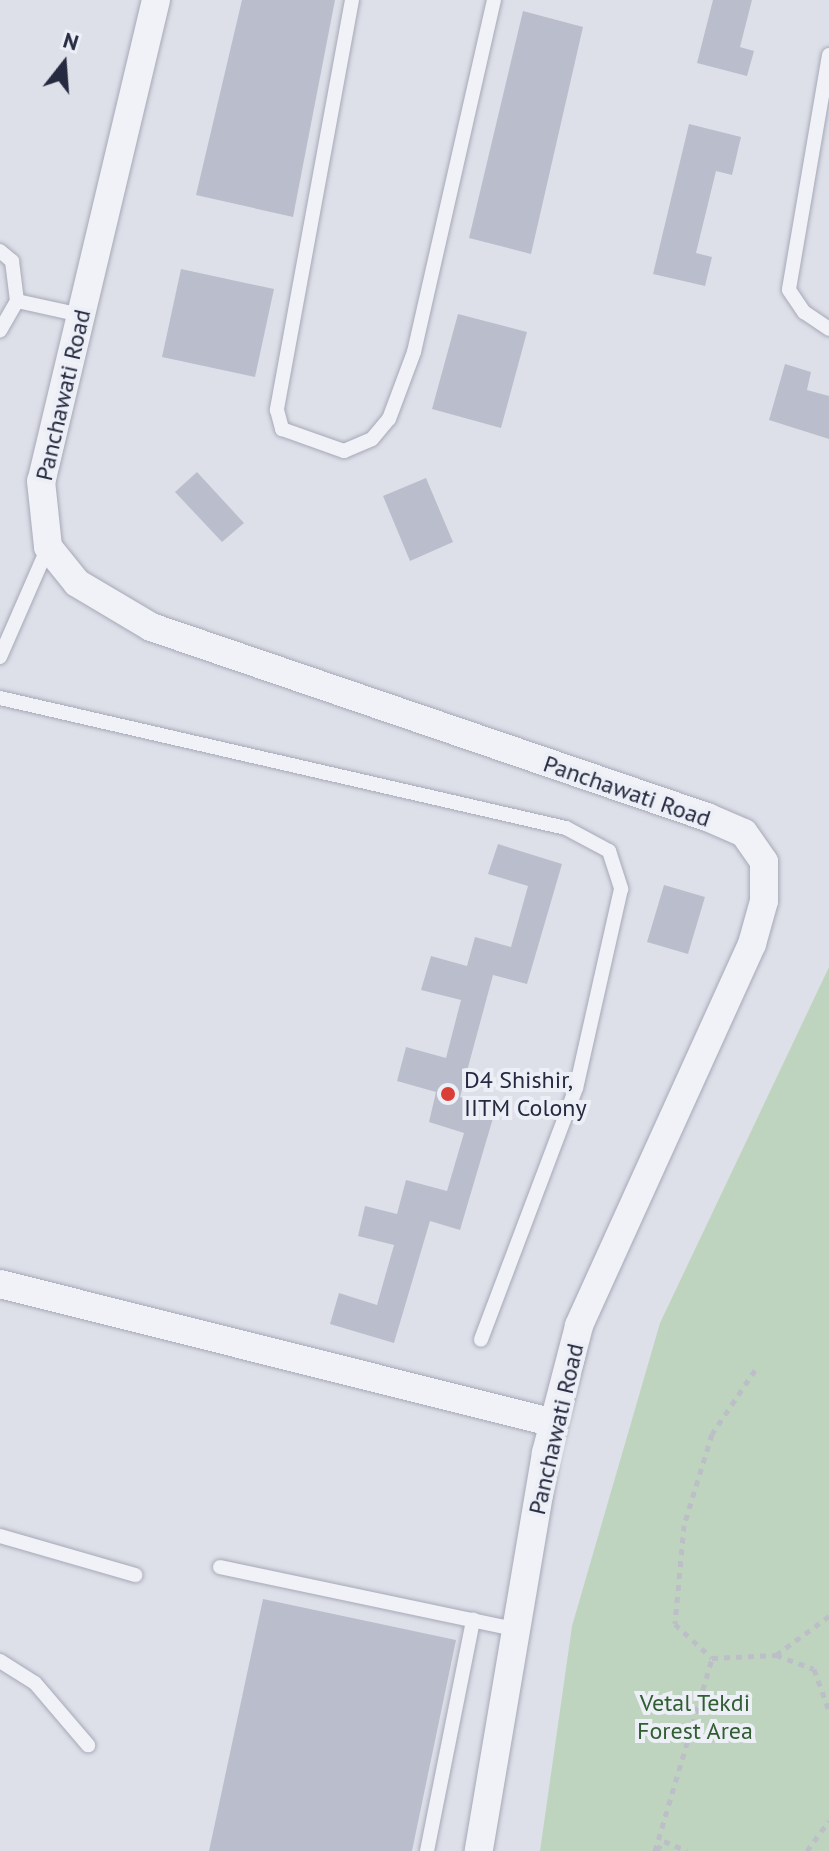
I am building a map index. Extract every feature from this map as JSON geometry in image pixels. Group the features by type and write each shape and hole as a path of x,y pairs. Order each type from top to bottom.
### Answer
{"street":[{"name":"Panchawati Road","path":"156,0 41,481 48,547 77,583 151,627 707,817 744,833 764,862 764,901 752,944 579,1326 554,1423 479,1851"},
{"path":"0,1284 554,1423"}],"lane":[{"path":"352,0 277,410 282,429 344,451 372,439 389,419 414,352 494,0"},
{"path":"829,55 789,290 804,312 829,329"},
{"path":"0,251 12,261 17,301 0,330"},
{"path":"17,301 81,315"},
{"path":"0,657 48,547"},
{"path":"0,698 566,828 609,851 621,889 576,1088 481,1340"},
{"path":"0,1536 135,1575"},
{"path":"220,1567 518,1630"},
{"path":"427,1851 473,1620"},
{"path":"0,1661 35,1683 88,1745"}],"path":[{"path":"755,1370 712,1434 684,1525 675,1624 712,1658 776,1655 814,1669 829,1711"},
{"path":"776,1655 829,1616"},
{"path":"656,1851 712,1658"},
{"path":"807,1851 829,1821"},
{"path":"656,1851 664,1841 687,1851"}],"green space":[{"name":"Vetal Tekdi Forest Area","path":"829,967 829,1851 540,1851 572,1626 660,1323"}],"building":[{"path":"242,0 335,0 293,217 196,195"},
{"path":"713,0 752,0 740,47 754,51 747,76 697,63"},
{"path":"523,11 583,27 531,254 469,238"},
{"path":"689,124 741,137 732,175 716,171 696,253 712,257 705,286 653,274"},
{"path":"181,269 274,289 255,377 162,357"},
{"path":"458,314 527,332 501,428 432,409"},
{"path":"785,364 811,372 807,390 829,396 829,439 769,420"},
{"path":"197,472 244,523 222,542 175,492"},
{"path":"426,478 453,542 410,561 383,496"},
{"name":"D4 Shishir, IITM Colony","path":"498,844 562,864 527,984 493,975 460,1097 496,1108 460,1230 430,1221 394,1343 330,1324 339,1293 377,1305 394,1245 358,1236 365,1206 397,1214 406,1180 447,1191 464,1133 429,1122 436,1092 397,1081 406,1047 446,1058 461,1000 421,990 431,956 467,966 475,937 511,947 528,886 488,874"},
{"path":"664,885 705,897 688,954 647,942"},
{"path":"263,1599 456,1640 412,1851 209,1851"}],"place":[{"name":"D4 Shishir, IITM Colony","path":"448,1094"}]}
